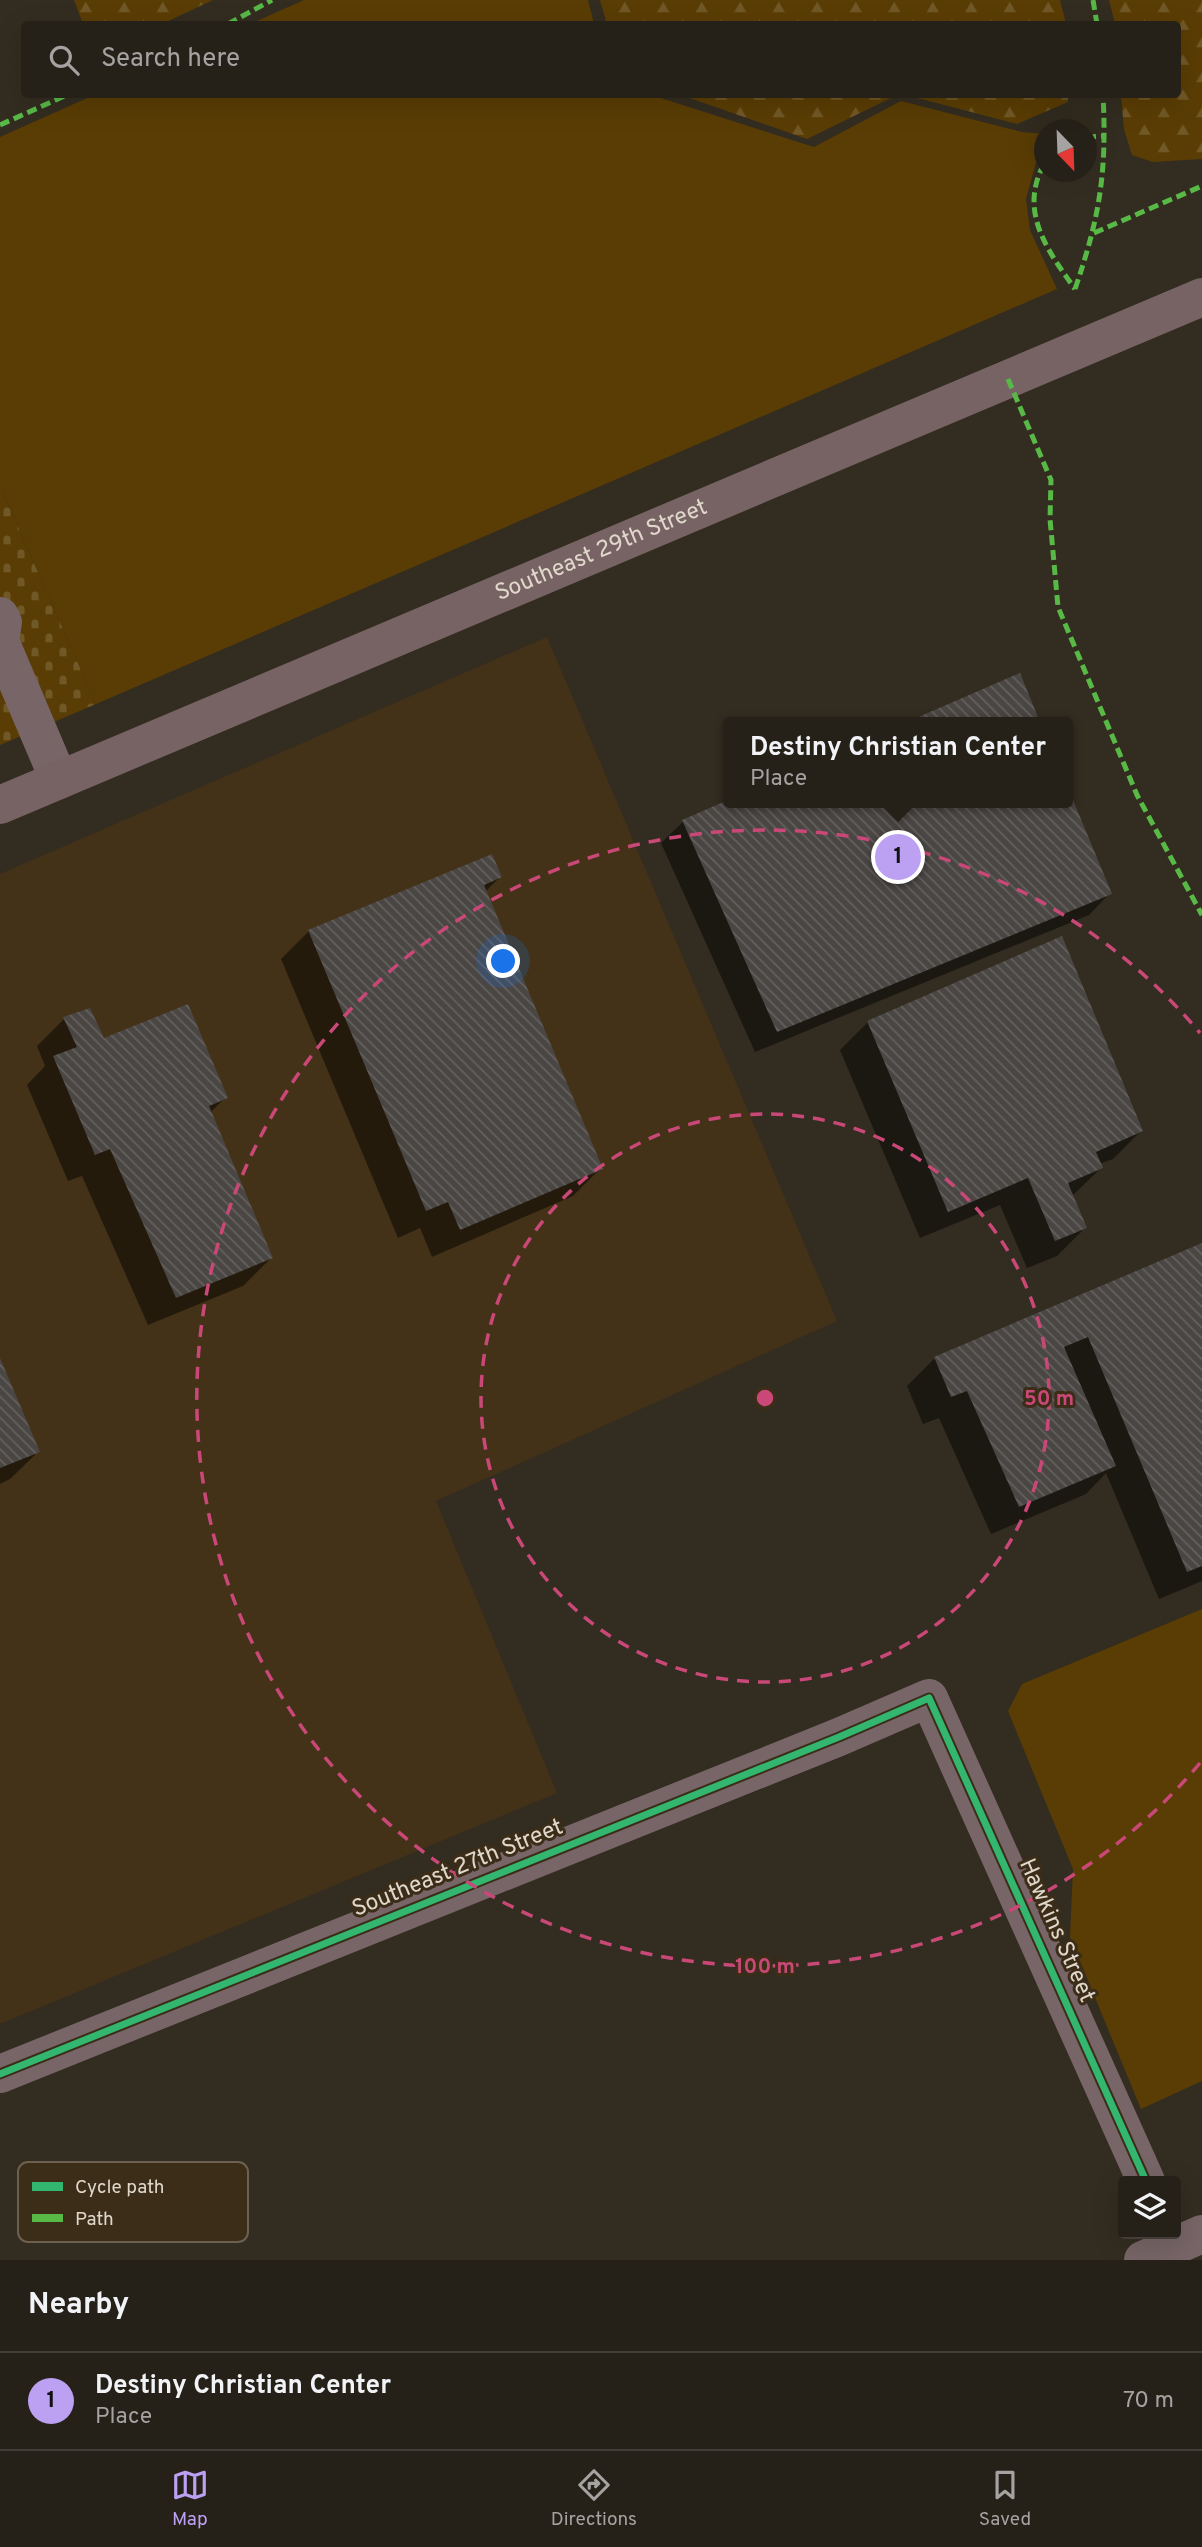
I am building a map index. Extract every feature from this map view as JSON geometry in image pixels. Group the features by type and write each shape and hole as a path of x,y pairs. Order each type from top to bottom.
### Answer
{"main road":[{"name":"Southeast 29th Street","path":"0,805 1202,297"}],"street":[{"path":"0,615 3,622 0,641 59,780"},
{"name":"Southeast 27th Street","path":"0,2074 826,1742 929,1698"},
{"name":"Hawkins Street","path":"929,1698 1144,2176"}],"shaded area":[{"path":"547,637 837,1321 436,1501 557,1793 0,2024 0,874"}],"green space":[{"path":"74,0 213,0 168,21 82,21"},
{"path":"304,0 588,0 593,21 257,21"},
{"path":"600,0 1060,0 1065,21 606,21"},
{"path":"1109,0 1202,0 1202,159 1153,162 1132,155 1124,129 1121,98 1181,98 1181,21 1114,21"},
{"path":"87,98 661,98 814,147 901,101 1034,133 1034,170 1026,199 1030,230 1057,289 96,704 0,486 0,137"},
{"path":"690,98 891,98 807,139"},
{"path":"917,98 1068,98 1068,102 1017,124"},
{"path":"0,486 96,704 0,745"},
{"path":"1202,1609 1202,2081 1141,2109 1070,1937 1073,1869 1008,1711 1022,1684"}],"building":[{"path":"1020,673 1038,717 919,717"},
{"path":"1073,800 1112,894 777,1032 682,820 723,802 723,808 1073,808"},
{"path":"492,854 502,877 484,885 603,1169 460,1230 448,1202 426,1211 308,930"},
{"path":"1062,936 1143,1131 1096,1152 1103,1168 1068,1183 1087,1228 1055,1241 1028,1178 948,1212 867,1021"},
{"path":"188,1004 228,1098 209,1106 273,1258 176,1298 110,1149 95,1155 53,1056 77,1047 63,1017 90,1008 104,1038"},
{"path":"1202,1243 1202,1566 1187,1572 1088,1337 1064,1347 1116,1466 1019,1507 967,1391 951,1397 934,1357"},
{"path":"0,1358 40,1452 0,1468"}],"marked path":[{"path":"234,21 272,0"},
{"path":"1093,0 1096,21"},
{"path":"0,125 60,98"},
{"path":"1075,289 1100,193 1104,147 1103,98"},
{"path":"1097,136 1105,136"},
{"path":"1037,182 1035,215 1040,230 1046,245 1075,289"},
{"path":"1094,233 1202,186"},
{"path":"1008,379 1051,480 1050,519 1058,607 1137,795 1202,915"}],"cycle path":[{"path":"0,2074 839,1737 929,1698 1144,2176"}],"place":[{"name":"Destiny Christian Center","path":"898,857"}]}
